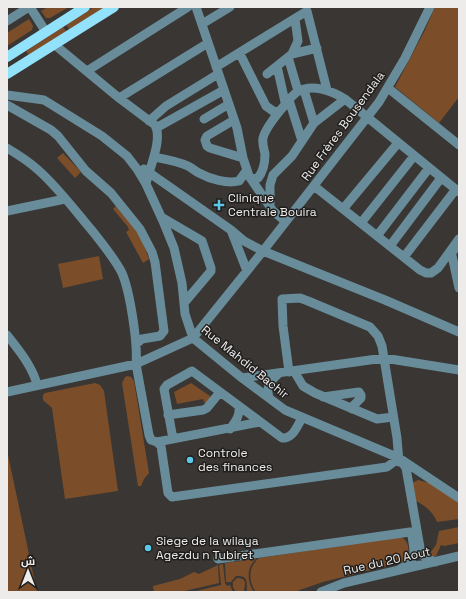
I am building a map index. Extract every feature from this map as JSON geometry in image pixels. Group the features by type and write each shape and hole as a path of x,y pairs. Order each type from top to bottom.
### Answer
{"main road":[{"path":"7,57 85,7"},
{"path":"7,74 114,7"}],"street":[{"path":"7,21 30,7 46,32"},
{"path":"87,71 188,7"},
{"path":"196,7 230,104 247,170 251,179 270,204 273,211 285,221"},
{"path":"202,24 230,7"},
{"name":"Rue Frères Bousendala","path":"7,392 136,364 193,338 314,186 388,88 405,58 428,9"},
{"path":"149,121 166,106 217,70 307,11 327,90"},
{"path":"267,74 290,55 298,41 295,19"},
{"path":"119,98 208,43"},
{"path":"55,44 156,128 157,140 154,157 148,172 146,184"},
{"path":"290,55 317,48"},
{"path":"240,54 264,103 269,109 278,112"},
{"path":"290,55 301,91 314,123"},
{"path":"277,66 287,101 302,141"},
{"path":"251,179 258,178 262,172 265,154 263,146 265,132 287,101 301,91 317,88 334,93 345,99 457,190 404,257"},
{"path":"388,88 459,145"},
{"path":"156,128 224,90"},
{"name":"Rue Mahdid Bachir","path":"7,95 44,100 102,136 127,156 146,184 177,258 185,314 193,338 242,378 281,407 302,418 399,458 459,498"},
{"path":"270,204 270,185 273,175 292,156 314,123 345,99"},
{"path":"204,119 230,104"},
{"path":"7,105 51,130 58,136 86,171 111,193 140,229 152,252 155,262 164,330 160,336 142,339 136,344"},
{"path":"234,120 207,136 205,140 207,146 215,150 243,158"},
{"path":"343,209 398,143"},
{"path":"7,148 36,168 46,177 107,250 122,273 128,295 137,352 136,364 149,438 153,442 157,442 260,422"},
{"path":"127,156 231,230 244,241 263,251 385,300 459,332"},
{"path":"361,223 414,156"},
{"path":"154,157 171,160 188,166 206,176 232,183 239,181 247,170"},
{"path":"377,236 429,168"},
{"path":"390,246 441,178"},
{"path":"314,186 420,270 426,273 431,273 438,268 455,250"},
{"path":"7,211 64,199"},
{"path":"161,217 202,241 211,268 211,272 184,303"},
{"path":"231,230 247,271"},
{"path":"459,238 455,250 459,288"},
{"path":"352,409 361,398 360,393 357,392 338,398 323,397 303,386 291,372 282,326 282,299 300,298 308,301 370,327 378,336 384,358 399,458 414,531 423,556 422,563 419,565"},
{"path":"7,335 23,357 35,377 37,385"},
{"path":"242,378 384,358 459,370"},
{"path":"173,439 164,392 166,386 192,371 282,438 286,439 290,436 302,418"},
{"path":"269,398 268,386 278,374"},
{"path":"168,415 203,410 207,408 220,392"},
{"path":"338,398 352,409 377,419 394,417"},
{"path":"230,429 240,413 239,406"},
{"path":"157,442 161,446 168,493 172,496 387,467 399,458"},
{"path":"399,458 406,468 414,531 413,559 410,563 400,569"},
{"path":"218,559 414,531"},
{"path":"423,556 436,562"},
{"name":"Rue du 20 Aout","path":"321,592 344,583 459,556"}],"shaded area":[{"path":"48,7 69,7 50,18 46,18 41,11"},
{"path":"94,7 106,7 70,30 66,25"},
{"path":"435,7 459,7 459,97 439,123 395,87 425,30"},
{"path":"29,19 33,26 32,30 7,46 7,33"},
{"path":"63,27 67,32 29,56 26,51"},
{"path":"63,153 81,172 75,178 57,158"},
{"path":"117,205 143,244 149,259 143,263 126,232 129,230 128,227 113,209"},
{"path":"99,256 103,279 63,288 58,264"},
{"path":"128,376 134,381 149,473 141,486 138,486 122,383 125,377"},
{"path":"95,383 100,385 104,391 118,491 65,499 52,408 43,400 43,395 45,393"},
{"path":"191,383 210,396 211,400 205,404 203,399 177,404 174,392"},
{"path":"7,450 37,592 7,592"},
{"path":"418,480 430,483 459,500 459,519 437,522 429,510 416,501 412,483"},
{"path":"459,527 459,543 444,546 441,545 436,556 431,556 430,553 436,545 439,531"},
{"path":"400,537 406,541 408,547 406,561 323,582 294,592 256,592 253,588 250,574 255,562 259,558"},
{"path":"256,559 249,571 249,580 254,592 247,592 246,581 243,577 236,576 231,582 226,582 225,563"},
{"path":"223,564 225,583 227,586 230,585 233,592 192,592 221,585 219,565"},
{"path":"218,565 219,583 180,592 154,592 153,586 180,579 194,572 199,574"},
{"path":"237,578 241,578 244,581 244,592 236,592 233,587 233,582"}],"place":[{"name":"Clinique Centrale Bouira","path":"219,205"},
{"name":"Controle des finances","path":"190,460"},
{"name":"Siege de la wilaya Agezdu n Tubiret","path":"148,548"}]}
